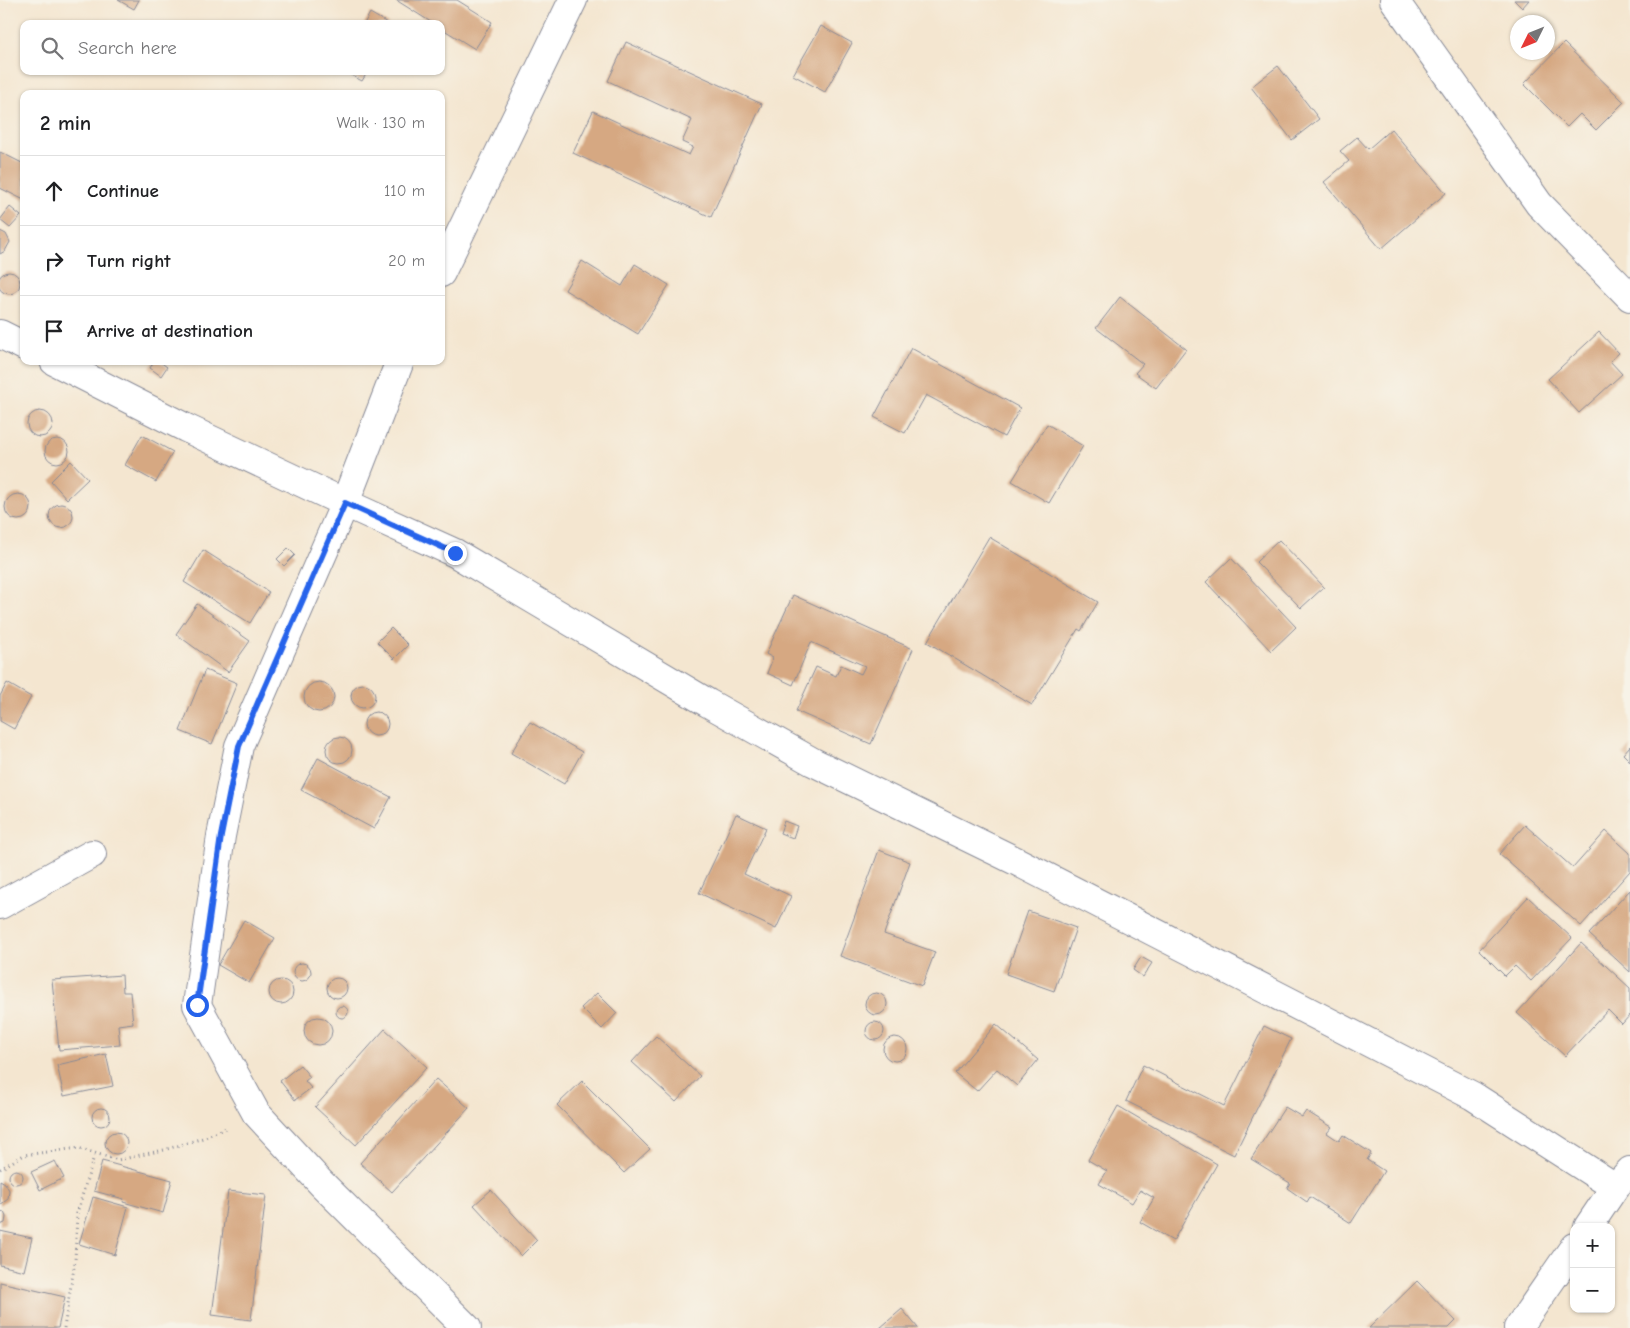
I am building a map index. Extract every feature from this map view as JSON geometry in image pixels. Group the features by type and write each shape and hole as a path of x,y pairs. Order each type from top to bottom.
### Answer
{"street":[{"path":"445,265 573,0"},
{"path":"1394,0 1539,204 1630,297"},
{"path":"0,334 20,344"},
{"path":"62,365 186,428 455,553 708,704 813,762 1016,861 1472,1096 1623,1179 1591,1223"},
{"path":"398,365 345,503 239,746 221,836 197,1005 256,1113 321,1183 467,1328"},
{"path":"0,906 92,854"},
{"path":"1518,1328 1570,1253"}],"path":[{"path":"0,1169 24,1155 78,1148 118,1160 164,1150 211,1134 256,1113"},
{"path":"64,1328 75,1261 77,1214 95,1153"}],"building":[{"path":"118,0 139,0 134,9"},
{"path":"396,0 457,0 492,22 475,49 445,30 445,20 428,20"},
{"path":"1514,0 1529,0 1522,8"},
{"path":"370,13 382,20 366,20"},
{"path":"821,26 852,43 825,92 793,75"},
{"path":"626,42 762,104 711,217 573,153 593,111 689,155 693,147 682,142 692,120 608,81"},
{"path":"1564,43 1624,102 1596,130 1580,114 1567,127 1524,84 1547,60 1555,60 1555,52"},
{"path":"1278,66 1319,119 1292,140 1251,87"},
{"path":"351,75 366,75 362,81"},
{"path":"1391,129 1446,193 1381,249 1324,182 1349,161 1340,151 1357,137 1368,149"},
{"path":"0,152 20,162 20,198 0,188"},
{"path":"10,207 20,215 10,228 0,220"},
{"path":"0,231 6,234 10,242 5,251 0,254"},
{"path":"582,261 622,286 635,264 669,285 638,334 565,290"},
{"path":"9,272 17,275 20,283 17,291 9,294 1,291 -1,279 1,275"},
{"path":"1120,297 1186,349 1156,388 1135,373 1143,364 1096,328"},
{"path":"1599,332 1619,353 1610,361 1622,374 1579,413 1548,379"},
{"path":"911,348 1020,408 1004,437 926,395 905,433 874,417"},
{"path":"152,365 164,365 167,367 161,376 150,368"},
{"path":"40,411 49,415 53,424 49,433 40,437 31,433 27,424 31,415"},
{"path":"1047,424 1083,446 1049,503 1012,481"},
{"path":"142,435 173,452 156,482 125,465"},
{"path":"57,439 66,442 69,451 66,460 57,463 48,460 45,451 48,442"},
{"path":"71,461 88,479 67,499 51,481"},
{"path":"18,494 27,498 31,507 27,516 18,520 9,516 5,507 9,498"},
{"path":"61,504 66,505 72,511 72,521 66,527 61,528 56,527 50,521 49,516 50,511 56,505"},
{"path":"989,537 1098,602 1081,631 1078,629 1032,705 927,642"},
{"path":"1279,540 1324,587 1301,608 1256,562"},
{"path":"288,548 295,555 284,566 277,559"},
{"path":"203,550 269,592 250,623 184,582"},
{"path":"1231,558 1296,627 1271,651 1206,582"},
{"path":"793,595 913,649 871,744 796,711 816,667 836,676 841,665 861,674 865,666 811,642 793,685 767,673 773,658 766,654"},
{"path":"197,604 250,641 228,672 176,634"},
{"path":"391,628 408,645 394,659 377,642"},
{"path":"205,670 237,683 212,744 180,731"},
{"path":"319,682 330,686 334,697 330,708 319,712 308,708 304,697 308,686"},
{"path":"7,683 31,697 14,729 0,721 0,696"},
{"path":"363,684 368,685 374,691 374,701 368,707 363,708 358,707 352,701 351,696 352,691 358,685"},
{"path":"376,712 381,713 387,719 387,729 381,735 376,736 371,735 365,729 364,724 365,719 371,713"},
{"path":"530,722 582,752 564,784 511,753"},
{"path":"339,737 348,741 352,750 348,759 339,763 330,759 326,750 330,741"},
{"path":"1630,746 1630,761 1623,754"},
{"path":"318,758 391,797 374,829 301,790"},
{"path":"736,814 766,828 744,874 791,896 776,929 699,893"},
{"path":"784,821 797,826 793,838 780,833"},
{"path":"1525,825 1573,868 1606,831 1630,853 1630,871 1581,926 1499,854"},
{"path":"879,850 910,862 884,934 935,952 922,986 840,956"},
{"path":"1630,890 1630,972 1589,934"},
{"path":"1528,897 1572,938 1531,981 1515,966 1505,976 1479,950"},
{"path":"1028,911 1076,928 1054,991 1006,974"},
{"path":"244,920 275,938 249,983 218,965"},
{"path":"1581,943 1630,988 1630,1015 1622,1024 1608,1010 1565,1056 1517,1013"},
{"path":"1141,957 1152,963 1143,977 1133,970"},
{"path":"298,963 306,963 311,968 309,979 298,981 293,976 293,968"},
{"path":"122,975 123,992 130,992 133,1023 118,1025 120,1045 59,1050 52,980"},
{"path":"337,978 344,981 347,988 344,995 337,998 330,995 327,988 330,981"},
{"path":"281,980 286,981 292,987 292,997 286,1003 281,1004 276,1003 270,997 269,992 270,987 276,981"},
{"path":"597,993 617,1013 602,1029 581,1008"},
{"path":"876,993 884,996 887,1004 884,1012 876,1015 868,1012 865,1004 868,996"},
{"path":"344,1006 347,1007 347,1017 340,1018 337,1017 336,1010 337,1007"},
{"path":"318,1017 328,1021 332,1031 328,1041 318,1045 308,1041 304,1031 308,1021"},
{"path":"875,1022 881,1025 884,1031 881,1037 875,1040 869,1037 866,1031 869,1025"},
{"path":"996,1024 1038,1060 1017,1086 997,1069 977,1091 955,1073"},
{"path":"1264,1026 1291,1039 1234,1155 1126,1101 1143,1065 1224,1106"},
{"path":"385,1029 427,1067 356,1145 315,1107"},
{"path":"656,1036 700,1076 676,1102 632,1062"},
{"path":"895,1037 900,1038 906,1044 906,1054 900,1060 895,1061 890,1060 884,1054 883,1049 884,1044 890,1038"},
{"path":"106,1054 113,1086 64,1096 57,1065"},
{"path":"300,1065 310,1077 305,1081 311,1088 295,1100 280,1081"},
{"path":"436,1079 469,1108 392,1192 360,1163"},
{"path":"582,1081 650,1149 624,1173 557,1105"},
{"path":"1118,1106 1217,1164 1173,1241 1140,1222 1154,1198 1140,1190 1132,1203 1099,1184 1107,1171 1088,1160"},
{"path":"1285,1107 1302,1117 1306,1111 1332,1127 1327,1133 1339,1141 1343,1135 1371,1153 1367,1160 1384,1171 1351,1223 1310,1197 1307,1202 1287,1188 1290,1183 1251,1159"},
{"path":"101,1108 107,1111 110,1117 107,1123 101,1126 95,1123 92,1117 95,1111"},
{"path":"116,1132 124,1135 127,1143 124,1151 116,1154 108,1151 105,1143 108,1135"},
{"path":"55,1161 64,1178 40,1190 31,1172"},
{"path":"102,1161 172,1180 163,1213 123,1202 124,1199 94,1191"},
{"path":"16,1170 21,1172 23,1177 21,1182 16,1184 11,1182 9,1177 11,1172"},
{"path":"0,1180 5,1183 9,1190 8,1199 0,1205"},
{"path":"491,1190 537,1240 521,1256 474,1205"},
{"path":"228,1191 266,1195 251,1320 212,1315"},
{"path":"93,1197 128,1207 115,1255 79,1244"},
{"path":"0,1211 4,1212 6,1217 5,1223 0,1225"},
{"path":"0,1231 32,1238 24,1271 0,1265"},
{"path":"1417,1281 1456,1321 1449,1328 1369,1328"},
{"path":"0,1282 65,1297 58,1328 0,1328"},
{"path":"902,1309 918,1328 880,1328"}],"route":[{"path":"197,1005 221,836 239,746 345,503 455,553"}]}
